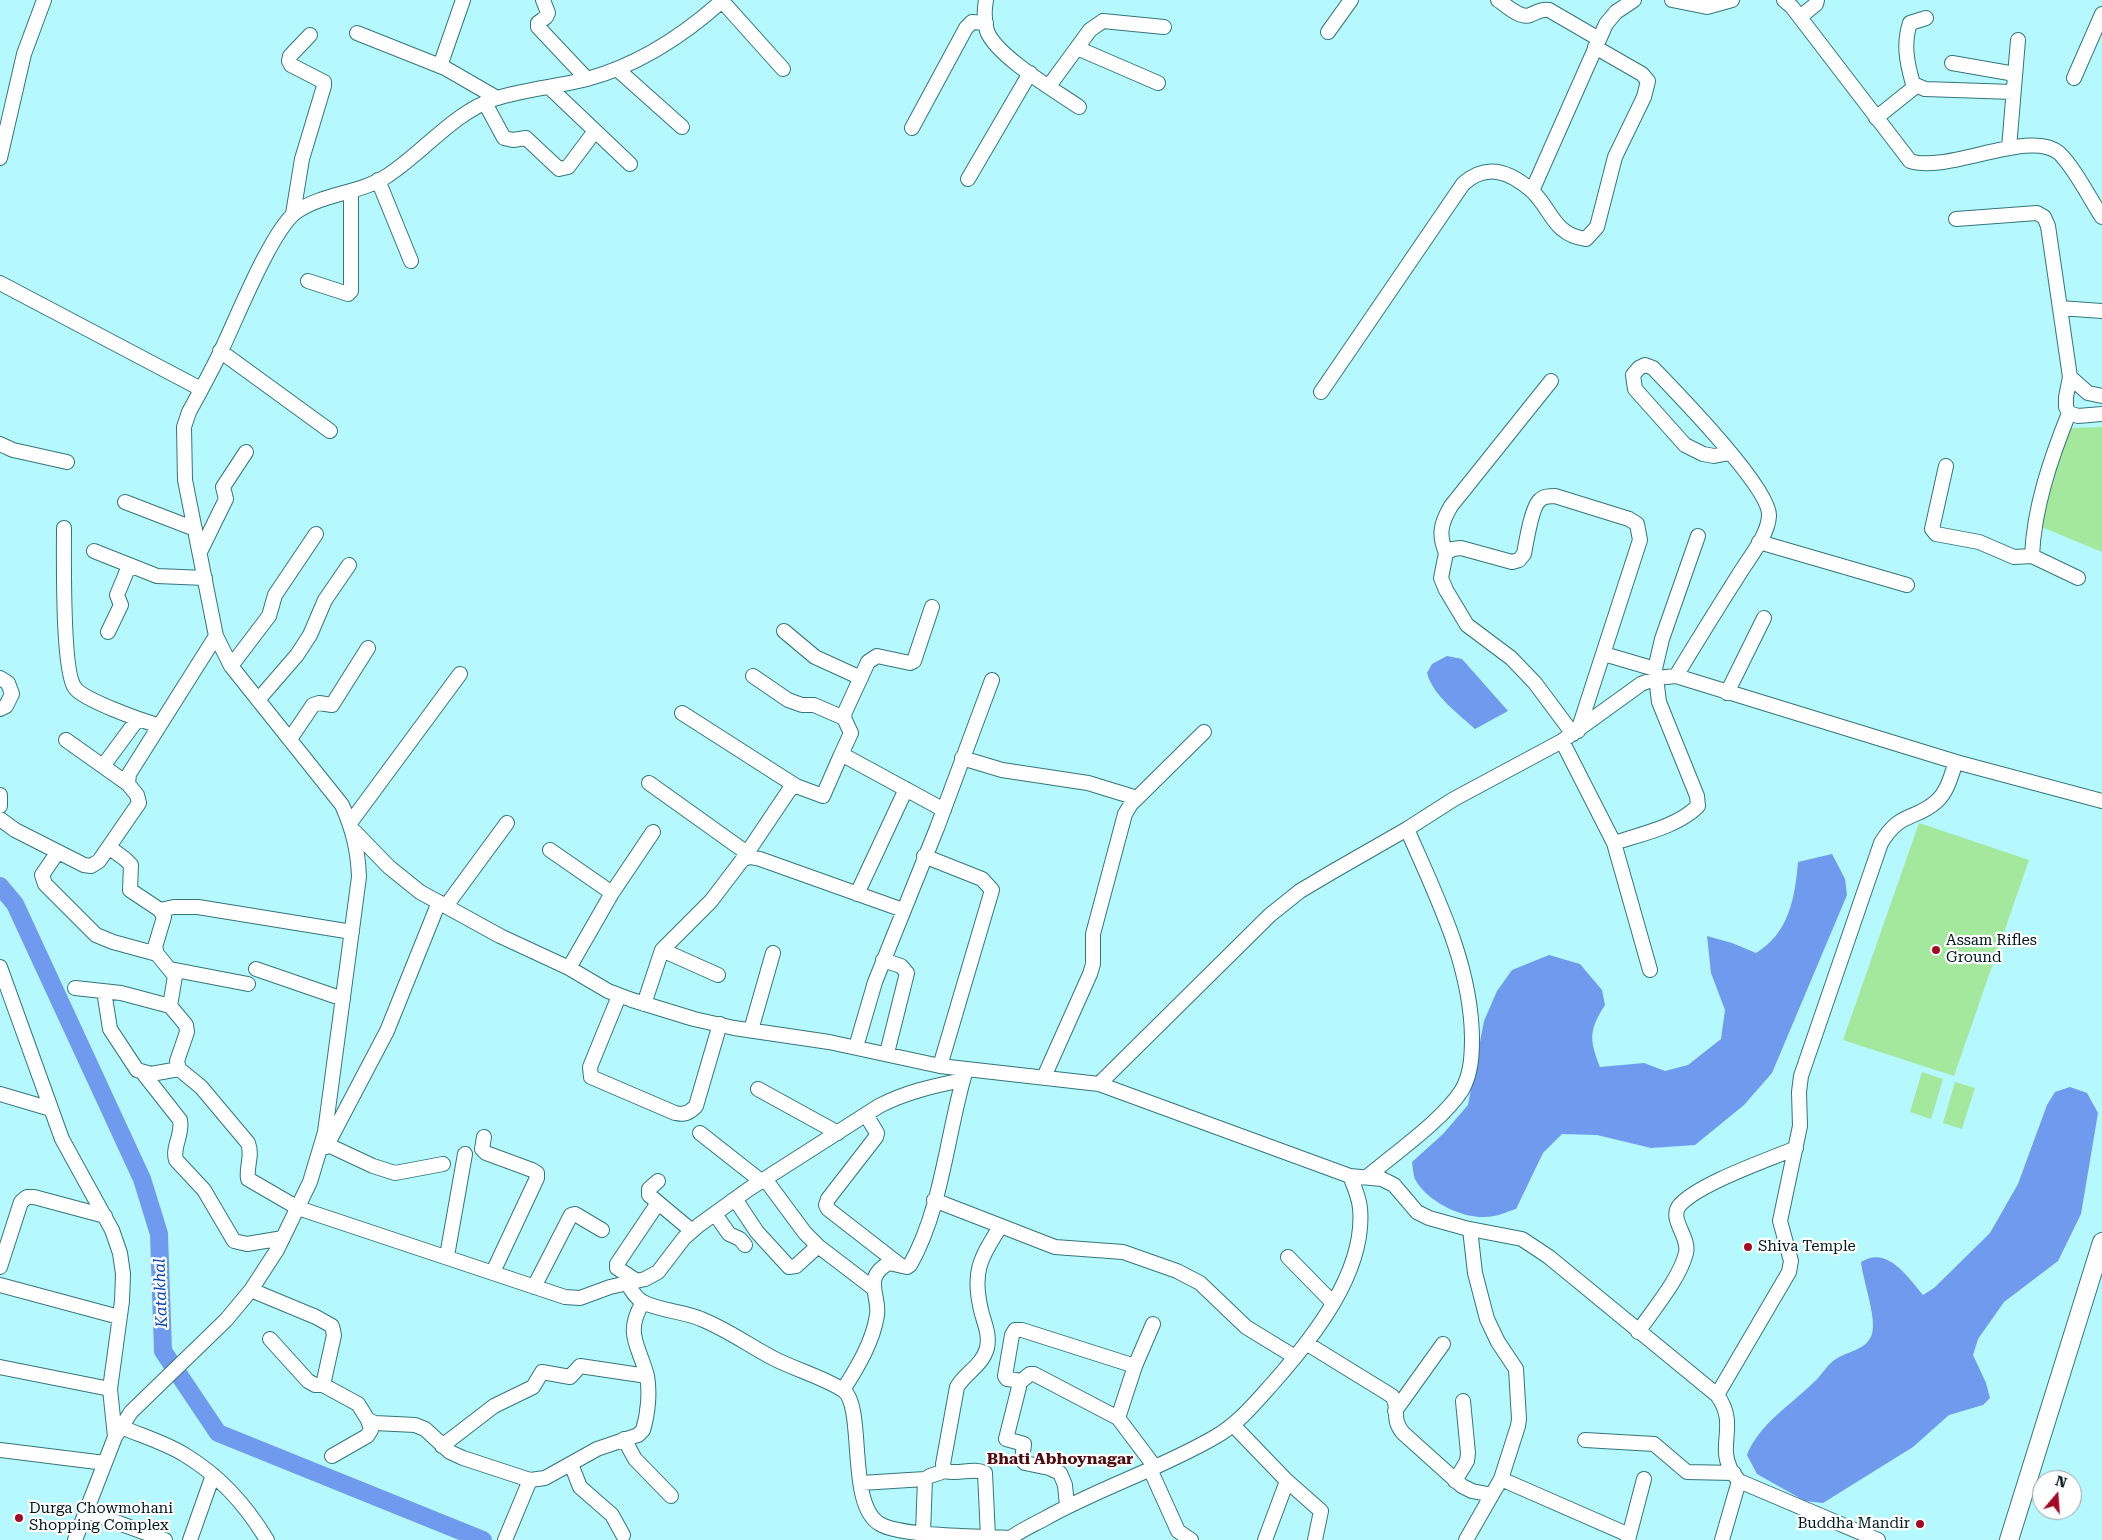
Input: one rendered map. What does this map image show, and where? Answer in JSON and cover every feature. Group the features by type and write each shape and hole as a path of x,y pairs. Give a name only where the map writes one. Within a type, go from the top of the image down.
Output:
{"main road":[{"path":"2009,1540 2102,1242"},
{"path":"2018,1540 2102,1281"}],"street":[{"path":"0,158 3,134 24,54 44,0"},
{"path":"440,66 463,0"},
{"path":"543,0 548,13 538,23 538,27 586,79"},
{"path":"986,0 984,13 994,43 1030,73 1079,107"},
{"path":"1328,32 1351,0"},
{"path":"1321,392 1463,184 1474,174 1486,171 1500,173 1512,178 1532,191 1550,216 1566,233 1576,238 1586,239 1593,234 1597,227 1615,157 1644,97 1648,81 1642,74 1549,10 1543,9 1527,16 1519,14 1498,0"},
{"path":"1532,191 1597,43 1616,12 1634,0"},
{"path":"1672,0 1707,7 1732,0"},
{"path":"1784,0 1800,17 1903,155 1910,161 1929,164 2009,148 2043,146 2058,152 2100,208"},
{"path":"1800,17 1816,4 1817,0"},
{"path":"315,1168 325,1132 359,877 358,852 352,827 342,805 231,666 216,636 185,480 182,449 184,427 248,291 282,228 293,214 316,201 351,191 378,180 407,161 462,115 491,101 586,79 618,69 660,48 722,1 783,70"},
{"path":"2074,78 2102,14"},
{"path":"1926,18 1910,23 1906,40 1908,64 1913,84 1926,89 2013,92"},
{"path":"1049,86 1090,30 1102,21 1164,26"},
{"path":"912,128 966,28 972,22 986,23"},
{"path":"358,33 440,66 491,101 504,138 513,140 526,138 559,169 568,167 595,131"},
{"path":"293,214 302,159 324,82 291,65 288,61 290,56 310,35"},
{"path":"2009,148 2018,40"},
{"path":"1077,48 1158,83"},
{"path":"1952,63 2015,74"},
{"path":"618,69 682,127"},
{"path":"968,179 1030,73"},
{"path":"1876,118 1916,86"},
{"path":"549,87 630,164"},
{"path":"378,180 411,261"},
{"path":"308,281 342,293 348,294 351,291 351,191"},
{"path":"1956,219 2037,213 2044,217 2048,226 2070,377 2066,407 2069,413 2078,416 2102,414"},
{"path":"0,283 201,389"},
{"path":"2060,308 2102,311"},
{"path":"220,352 330,431"},
{"path":"1676,676 1759,542 1768,525 1768,506 1729,453 1690,407 1653,368 1645,365 1639,368 1633,375 1635,388 1685,445 1703,454 1714,456 1729,453"},
{"path":"2070,377 2088,393 2102,396"},
{"path":"1551,381 1451,506 1442,522 1440,533 1446,553 1441,578 1467,625 1511,658 1535,683 1571,735 1614,843 1650,970"},
{"path":"2032,556 2032,542 2051,458 2069,413"},
{"path":"0,444 13,450 67,462"},
{"path":"200,552 226,498 223,487 246,452"},
{"path":"1946,466 1932,529 1936,534 1979,542 2014,557 2032,556 2078,578"},
{"path":"1446,553 1453,548 1461,548 1507,561 1520,560 1524,554 1535,508 1539,500 1547,496 1556,496 1629,519 1637,524 1640,540 1604,654 1571,735"},
{"path":"125,502 195,529"},
{"path":"64,528 65,605 72,684 81,694 137,720 158,725"},
{"path":"231,666 269,616 275,595 316,534"},
{"path":"1614,843 1654,830 1690,814 1698,806 1697,796 1659,702 1656,673 1662,639 1698,536"},
{"path":"1759,542 1907,585"},
{"path":"94,551 129,566 170,578 205,578"},
{"path":"258,700 297,655 310,635 325,600 349,565"},
{"path":"108,632 121,605 117,595 129,566"},
{"path":"682,713 796,786 823,796 850,734 844,718 847,705 868,662 877,656 910,663 914,661 932,607"},
{"path":"1727,693 1764,618"},
{"path":"784,631 816,657 860,678"},
{"path":"128,784 129,774 158,725 216,636"},
{"path":"290,739 316,703 332,705 368,648"},
{"path":"1604,654 1656,673 1676,676 1956,762 2102,801"},
{"path":"1099,1084 1270,915 1300,891 1407,829 1454,799 1571,735 1656,673"},
{"path":"352,827 460,674"},
{"path":"752,676 788,700 802,705 814,705 844,718"},
{"path":"0,678 8,683 12,694 6,706 0,708"},
{"path":"856,1047 883,960 944,810 992,680"},
{"path":"103,766 137,720"},
{"path":"1044,1077 1090,974 1093,964 1093,934 1124,814 1137,798 1204,732"},
{"path":"0,820 57,853 91,866 99,861 110,848 139,803 137,795 128,784 66,740"},
{"path":"840,757 848,756 944,810"},
{"path":"962,758 1002,770 1088,783 1137,798"},
{"path":"1717,1395 1789,1272 1791,1261 1780,1220 1800,1126 1799,1092 1804,1063 1881,843 1890,829 1902,819 1936,802 1945,790 1956,762"},
{"path":"649,783 745,856 760,859 903,910"},
{"path":"644,1004 662,950 674,935 711,901 745,856 790,789 796,786"},
{"path":"858,894 906,789"},
{"path":"0,795 0,806"},
{"path":"75,1540 104,1463 118,1432 131,1412 226,1320 265,1272 298,1208 315,1168 387,1031 442,904 507,823"},
{"path":"352,827 405,882 500,936 569,968 620,996 720,1024 887,1053 940,1066 964,1075 1044,1077 1099,1084 1350,1176 1382,1179 1394,1186 1417,1212 1430,1218 1470,1229 1522,1239 1536,1247 1717,1395 1726,1407 1729,1467 1737,1477"},
{"path":"1367,1177 1448,1108 1462,1089 1470,1072 1472,1045 1469,1003 1458,950 1407,829"},
{"path":"569,968 612,893 653,832"},
{"path":"110,848 131,865 130,890 160,910 164,917 156,939 157,954"},
{"path":"550,850 612,893"},
{"path":"57,853 42,875 45,884 96,935 105,940 157,954 175,976 170,1006"},
{"path":"924,856 982,879 992,890 940,1066"},
{"path":"160,910 174,907 198,907 352,932"},
{"path":"662,950 718,975"},
{"path":"751,1030 773,953"},
{"path":"883,960 901,966 907,973 887,1053"},
{"path":"0,967 5,997 62,1139 105,1216 120,1253 123,1274 110,1389 118,1432"},
{"path":"170,968 248,984"},
{"path":"256,969 343,999"},
{"path":"75,988 135,996 170,1006 186,1025 186,1032 177,1061 179,1069 201,1087 248,1143 251,1150 247,1172 248,1179 298,1208 447,1256 565,1297 580,1298 658,1272 674,1250 692,1232 735,1198 866,1114 897,1097 964,1075"},
{"path":"104,991 110,1029 137,1070 143,1073 180,1120 180,1133 175,1148 176,1160 208,1197 234,1241 247,1244 283,1238"},
{"path":"620,996 590,1067 591,1077 675,1113 683,1114 690,1112 696,1106 720,1024"},
{"path":"143,1073 161,1073 179,1069"},
{"path":"843,1390 862,1356 877,1316 878,1308 873,1288 876,1277 885,1265 894,1263 907,1267 912,1261 934,1200 964,1075"},
{"path":"758,1089 838,1133"},
{"path":"0,1094 51,1109"},
{"path":"866,1114 877,1133 876,1137 828,1199 826,1205 828,1209 902,1266"},
{"path":"700,1133 763,1180 818,1246 873,1288"},
{"path":"484,1137 482,1149 486,1153 532,1170 536,1173 537,1178 493,1272"},
{"path":"328,1144 373,1166 395,1173 443,1164"},
{"path":"1638,1332 1674,1278 1686,1253 1687,1242 1677,1220 1676,1212 1680,1206 1707,1187 1796,1148"},
{"path":"447,1256 465,1154"},
{"path":"658,1203 617,1264 617,1268 631,1281 643,1302 701,1318 771,1357 843,1390 853,1406 855,1445 861,1483 871,1516 879,1524 903,1536 923,1533 1009,1539 1067,1506 1215,1437 1255,1404 1306,1343 1333,1303 1347,1275 1359,1228 1360,1208 1350,1176"},
{"path":"658,1181 649,1190 649,1195 692,1232"},
{"path":"0,1267 21,1202 27,1197 34,1197 105,1216"},
{"path":"735,1198 757,1232 789,1268 796,1266 818,1246"},
{"path":"934,1200 1055,1247 1123,1252 1177,1271 1200,1283 1246,1327 1295,1357"},
{"path":"534,1287 571,1215 576,1214 602,1230"},
{"path":"715,1214 729,1234 740,1239 745,1245"},
{"path":"946,1471 942,1464 957,1387 961,1380 978,1365 987,1346 988,1333 981,1311 978,1272 983,1254 1000,1227"},
{"path":"1466,1540 1501,1479 1518,1426 1518,1377 1516,1369 1498,1342 1487,1319 1475,1273 1470,1229"},
{"path":"1288,1257 1333,1303"},
{"path":"0,1285 119,1318"},
{"path":"251,1290 316,1317 332,1326 334,1335 323,1385"},
{"path":"368,1420 375,1423 415,1425 425,1429 442,1446 463,1458 530,1480 545,1478 598,1449 638,1435 643,1430 648,1396 647,1376 636,1348 633,1330 635,1315 643,1302"},
{"path":"1118,1418 1135,1366 1153,1324"},
{"path":"1019,1383 1005,1376 1012,1335 1015,1330 1022,1330 1135,1366"},
{"path":"270,1338 308,1381 315,1385 323,1385 358,1404 368,1420 371,1430 367,1436 332,1456"},
{"path":"1306,1343 1392,1396 1396,1402 1396,1424 1403,1433 1456,1481 1472,1492 1492,1495"},
{"path":"1395,1411 1443,1344"},
{"path":"442,1446 494,1406 533,1387 542,1372 570,1377 580,1366 647,1376"},
{"path":"0,1367 110,1389"},
{"path":"1067,1506 1060,1473 1049,1468 1025,1463 1022,1460 1024,1444 1006,1439 1019,1383 1030,1374 1034,1374 1118,1418 1152,1468 1178,1531 1191,1540"},
{"path":"1456,1481 1468,1461 1463,1401"},
{"path":"1233,1424 1287,1482 1321,1511 1315,1540"},
{"path":"118,1432 184,1454 213,1475 251,1514 267,1540"},
{"path":"624,1439 635,1459 672,1496"},
{"path":"1585,1440 1647,1442 1663,1450 1687,1472 1737,1477 1878,1540"},
{"path":"0,1450 104,1463"},
{"path":"571,1464 580,1488 612,1515 622,1535"},
{"path":"861,1483 925,1479 946,1471 979,1470 986,1473 988,1537"},
{"path":"190,1540 213,1475"},
{"path":"1722,1540 1737,1477"},
{"path":"923,1533 925,1479"},
{"path":"1501,1479 1629,1538 1644,1479"},
{"path":"505,1540 530,1480"},
{"path":"1265,1540 1287,1482"},
{"path":"86,1510 165,1540"}],"green space":[{"path":"2102,427 2102,552 2039,526 2065,428"},
{"name":"Assam Rifles Ground","path":"1919,823 2029,860 1954,1076 1843,1040"},
{"path":"1922,1072 1943,1079 1931,1119 1910,1112"},
{"path":"1955,1082 1975,1088 1962,1129 1943,1123"}],"water":[{"path":"1447,656 1462,659 1508,711 1475,729 1454,711 1435,690 1427,673 1432,664"},
{"path":"1832,854 1845,879 1847,895 1772,1073 1744,1105 1695,1145 1651,1148 1597,1135 1562,1134 1543,1153 1516,1209 1497,1215 1484,1217 1461,1213 1430,1197 1422,1189 1415,1179 1412,1162 1443,1134 1468,1105 1484,1021 1497,991 1512,970 1549,955 1580,964 1602,990 1605,1005 1596,1021 1592,1035 1600,1067 1644,1063 1665,1071 1688,1065 1721,1039 1725,1010 1711,973 1707,936 1732,943 1756,953 1767,945 1783,925 1795,889 1798,862"},
{"path":"2070,1087 2087,1093 2098,1113 2081,1214 2058,1261 2004,1302 1978,1339 1973,1355 1986,1383 1990,1398 1983,1405 1949,1415 1913,1447 1823,1503 1805,1501 1757,1474 1747,1455 1752,1444 1767,1424 1816,1380 1832,1362 1860,1348 1869,1340 1872,1334 1873,1319 1861,1262 1880,1257 1896,1265 1904,1272 1923,1295 1934,1288 1990,1233 2018,1184 2047,1105 2055,1092"}],"waterway":[{"name":"Katakhal","path":"0,886 15,904 142,1179 159,1234 163,1351 218,1433 483,1540"}],"place":[{"name":"Assam Rifles Ground","path":"1936,950"},
{"name":"Shiva Temple","path":"1748,1247"},
{"name":"Durga Chowmohani Shopping Complex","path":"19,1518"},
{"name":"Buddha Mandir","path":"1920,1524"}],"district":[{"name":"Bhati Abhoynagar","path":"1060,1459"}]}
